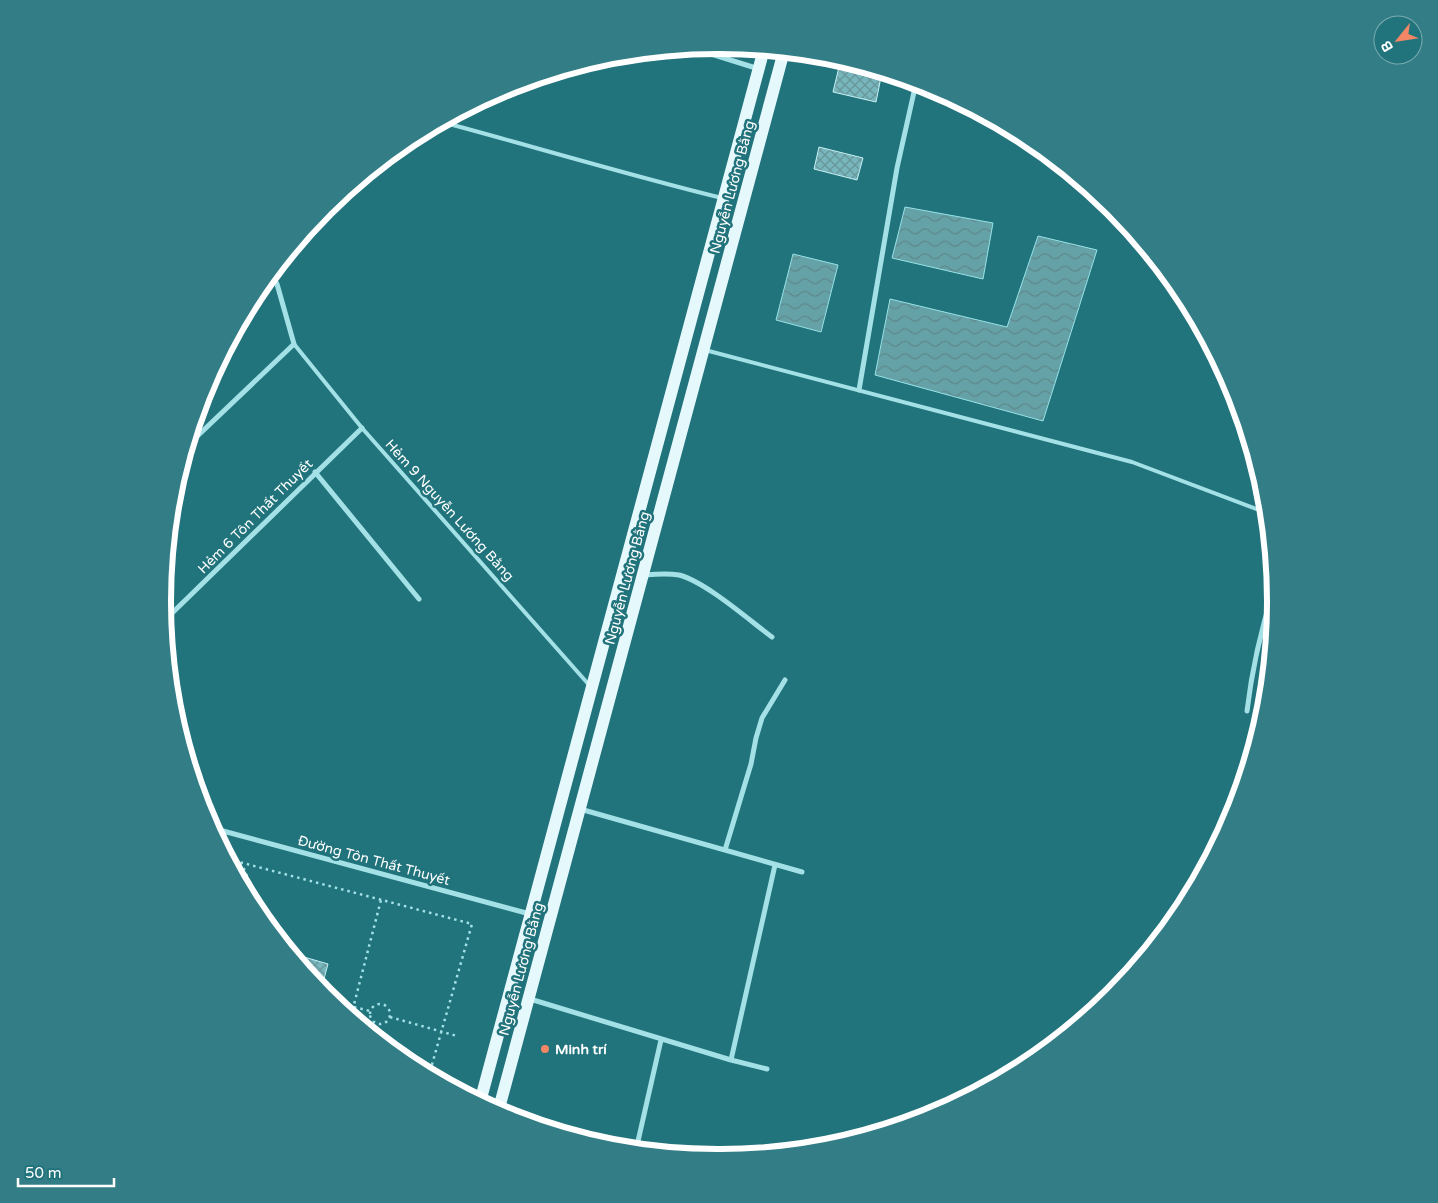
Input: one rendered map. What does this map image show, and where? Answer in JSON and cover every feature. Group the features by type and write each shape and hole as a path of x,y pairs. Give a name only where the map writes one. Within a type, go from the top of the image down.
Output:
{"main road":[{"name":"Nguyễn Lương Bằng","path":"482,1095 763,56"},
{"name":"Nguyễn Lương Bằng","path":"500,1104 782,57"},
{"path":"495,1046 514,1052"}],"street":[{"path":"712,54 759,69"},
{"path":"859,390 896,168 914,90"},
{"path":"197,437 294,344 275,280"},
{"name":"Hẻm 6 Tôn Thất Thuyết","path":"171,614 362,428"},
{"path":"315,472 419,599"},
{"path":"644,575 669,573 688,578 714,594 772,637"},
{"path":"1247,711 1252,675 1267,615"},
{"path":"725,850 751,764 762,718 785,680"},
{"path":"580,809 802,872"},
{"name":"Đường Tôn Thất Thuyết","path":"222,831 531,915"},
{"path":"730,1060 775,865"},
{"path":"529,998 661,1040 767,1069"},
{"path":"638,1143 661,1040"}],"lane":[{"path":"450,124 642,178 724,198"},
{"name":"Hẻm 9 Nguyễn Lương Bằng","path":"294,344 362,428 592,688"},
{"path":"704,350 1132,462 1259,510"}],"path":[{"path":"237,861 472,924 431,1067"},
{"path":"241,862 250,884"},
{"path":"370,1012 354,1007 381,900"},
{"path":"383,1004 389,1009 390,1017 385,1023 377,1024 371,1019 370,1012 375,1005 383,1004"},
{"path":"390,1017 456,1036"}],"water":[{"path":"905,207 993,223 983,279 892,258"},
{"path":"1038,236 1097,250 1043,421 875,375 890,299 1007,327"},
{"path":"793,254 838,265 821,332 776,320"}],"building":[{"path":"839,67 881,78 876,102 833,92"},
{"path":"819,147 863,158 857,180 814,169"},
{"path":"304,957 328,964 324,980 307,963"}],"place":[{"name":"Minh trí","path":"545,1049"}]}
